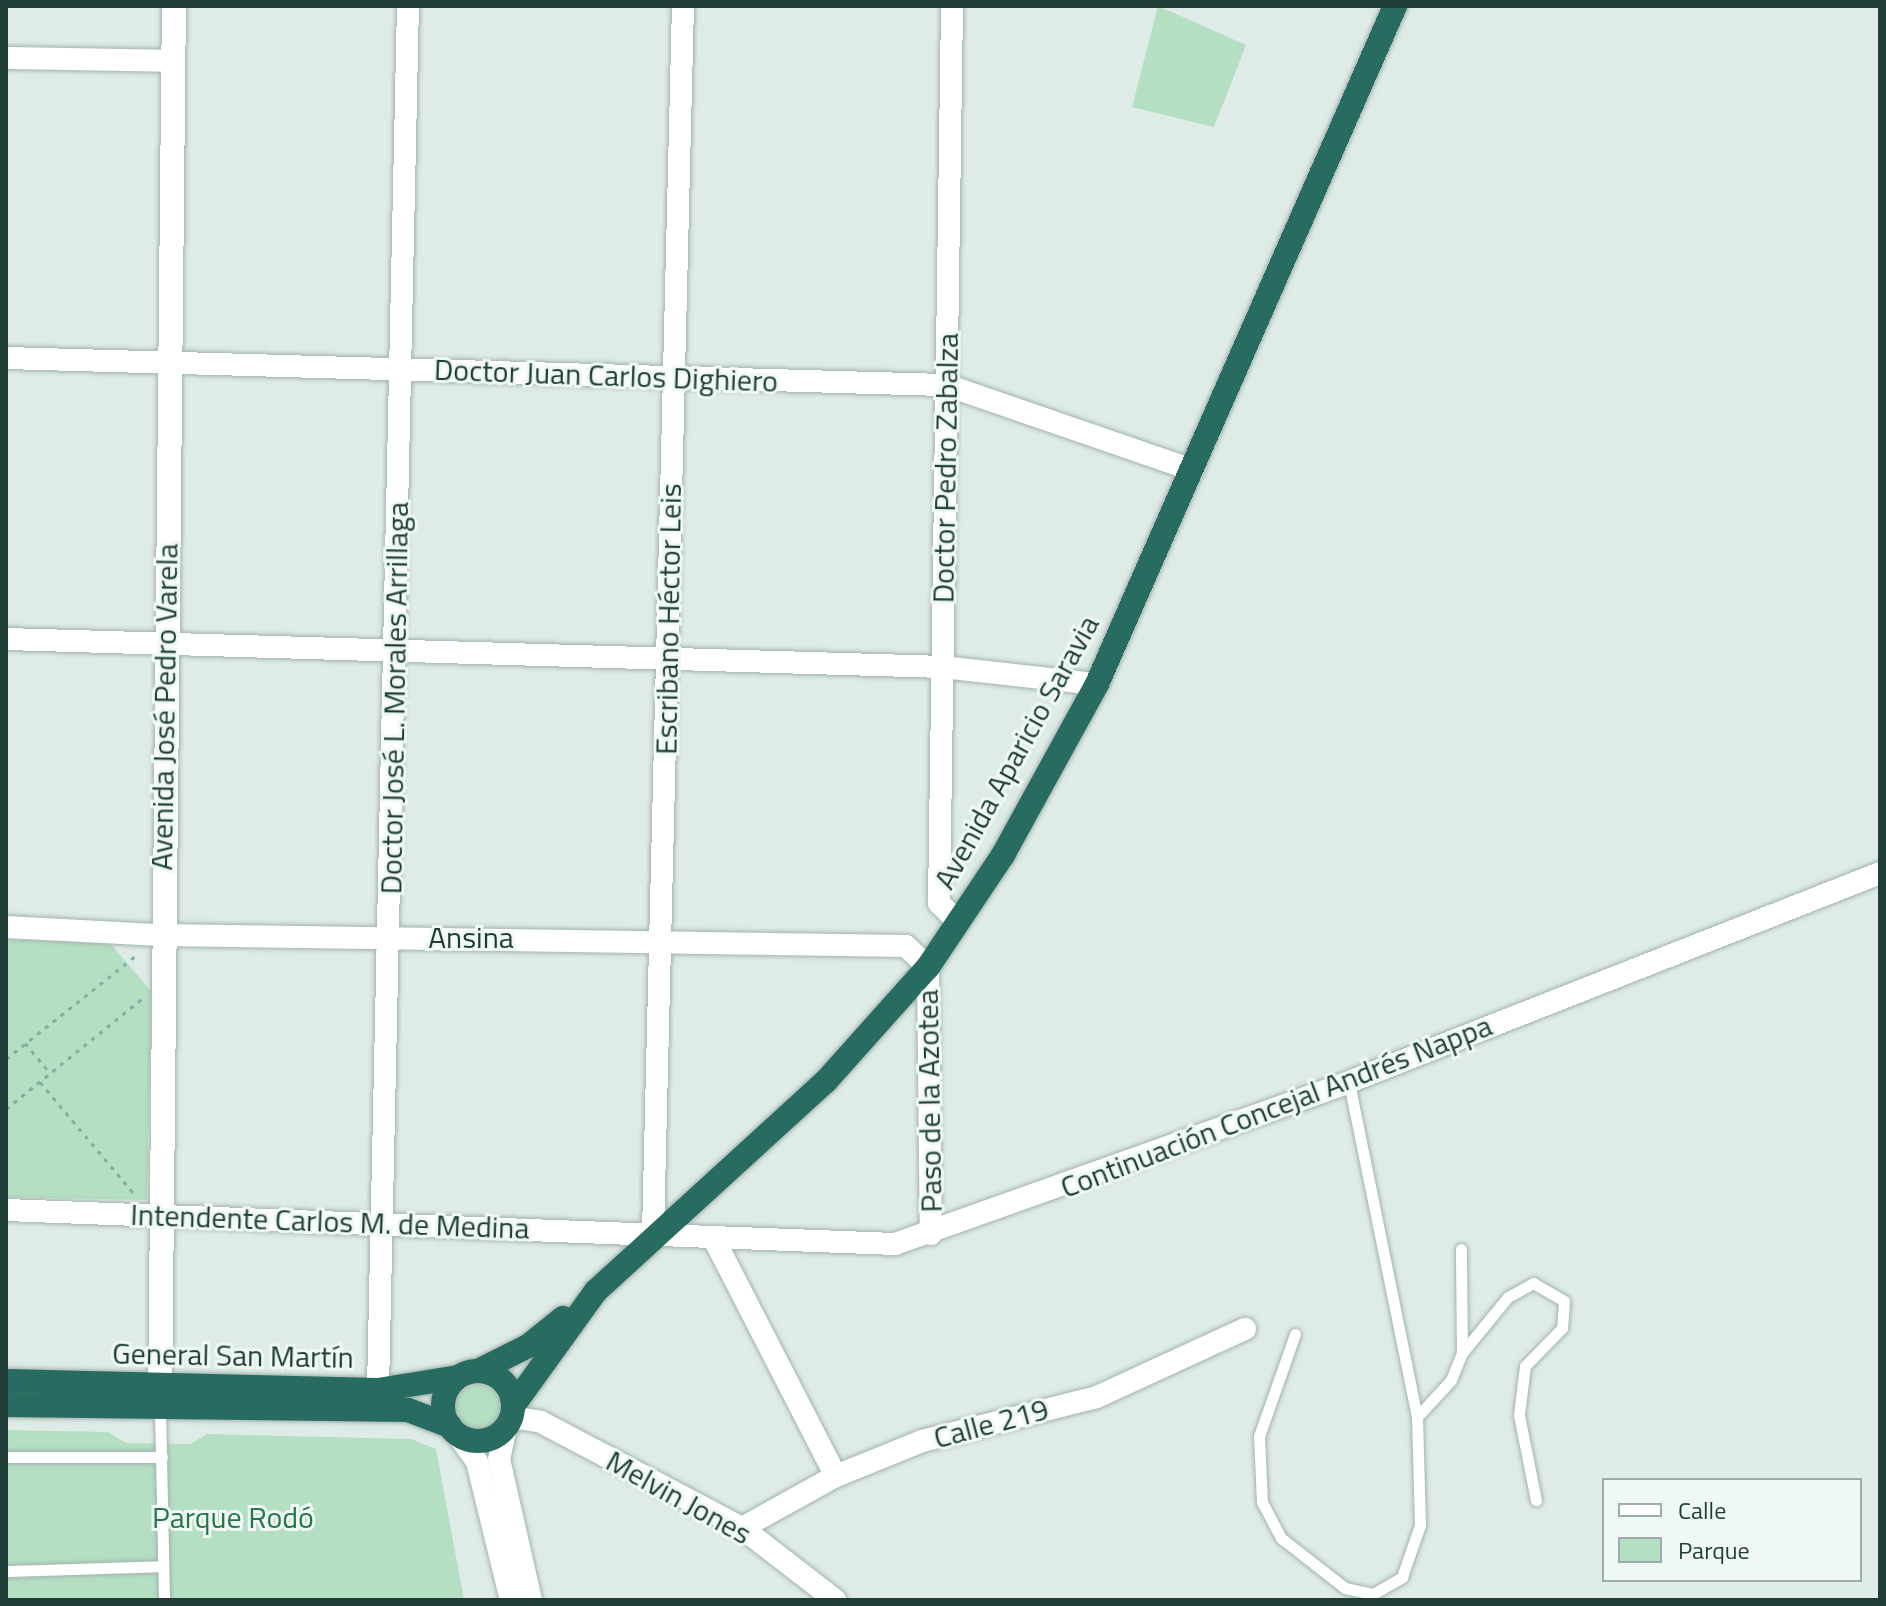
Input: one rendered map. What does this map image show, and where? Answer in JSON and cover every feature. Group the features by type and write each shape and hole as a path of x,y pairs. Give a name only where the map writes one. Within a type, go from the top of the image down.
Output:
{"highway":[{"name":"Avenida Aparicio Saravia","path":"468,1374 528,1346 596,1291 653,1232 742,1162 928,967 958,922 1097,684 1395,6"},
{"name":"Avenida Aparicio Saravia","path":"510,1416 596,1291"},
{"name":"General San Martín","path":"6,1405 161,1396 378,1390 468,1374"},
{"path":"468,1374 499,1377 510,1416 488,1439 453,1430 443,1406 468,1374"},
{"name":"General San Martín","path":"6,1381 161,1396 408,1410 453,1430"}],"street":[{"name":"Avenida José Pedro Varela","path":"161,1396 161,935 174,6"},
{"name":"Doctor José L. Morales Arrillaga","path":"378,1390 390,937 393,648 403,369 408,6"},
{"name":"Escribano Héctor Leis","path":"653,1232 683,6"},
{"name":"Doctor Pedro Zabalza","path":"952,6 939,903 958,922"},
{"path":"6,58 172,61"},
{"name":"Doctor Juan Carlos Dighiero","path":"6,358 946,385 1193,470"},
{"path":"6,639 393,648 942,667 1097,684"},
{"name":"Continuación Concejal Andrés Nappa","path":"653,1232 715,1241 865,1248 931,1234 1349,1082 1880,873"},
{"name":"Ansina","path":"6,927 161,935 660,937 906,946 928,967"},
{"name":"Paso de la Azotea","path":"928,967 931,1234"},
{"name":"Intendente Carlos M. de Medina","path":"6,1210 653,1232"},
{"path":"715,1241 836,1476"},
{"name":"Calle 219","path":"742,1528 836,1476 922,1441 1097,1397 1245,1329"},
{"path":"510,1416 499,1459 531,1600"},
{"name":"Melvin Jones","path":"510,1416 541,1422 742,1528 835,1600"},
{"path":"453,1430 477,1462 511,1600"}],"lane":[{"path":"1295,1334 1259,1436 1262,1502 1281,1538 1345,1588 1373,1594 1402,1577 1420,1525 1417,1417 1349,1082"},
{"path":"1461,1249 1462,1353"},
{"path":"1417,1417 1451,1380 1462,1353 1508,1297 1533,1283 1564,1301 1562,1328 1525,1366 1519,1415 1536,1500"},
{"path":"161,1396 164,1600"},
{"path":"6,1457 162,1457"},
{"path":"6,1571 163,1566"}],"path":[{"path":"6,1059 161,935"},
{"path":"6,1109 161,984"},
{"path":"25,1043 50,1073"},
{"path":"40,1082 123,1184 160,1215"}],"green space":[{"path":"1158,6 1246,45 1214,127 1132,107"},
{"path":"6,940 109,942 151,991 147,1200 6,1197"},
{"path":"478,1385 493,1392 500,1407 493,1422 478,1429 463,1422 456,1407 463,1392"},
{"name":"Parque Rodó","path":"6,1430 108,1432 126,1443 190,1444 207,1434 411,1439 436,1449 464,1600 6,1600"}]}
